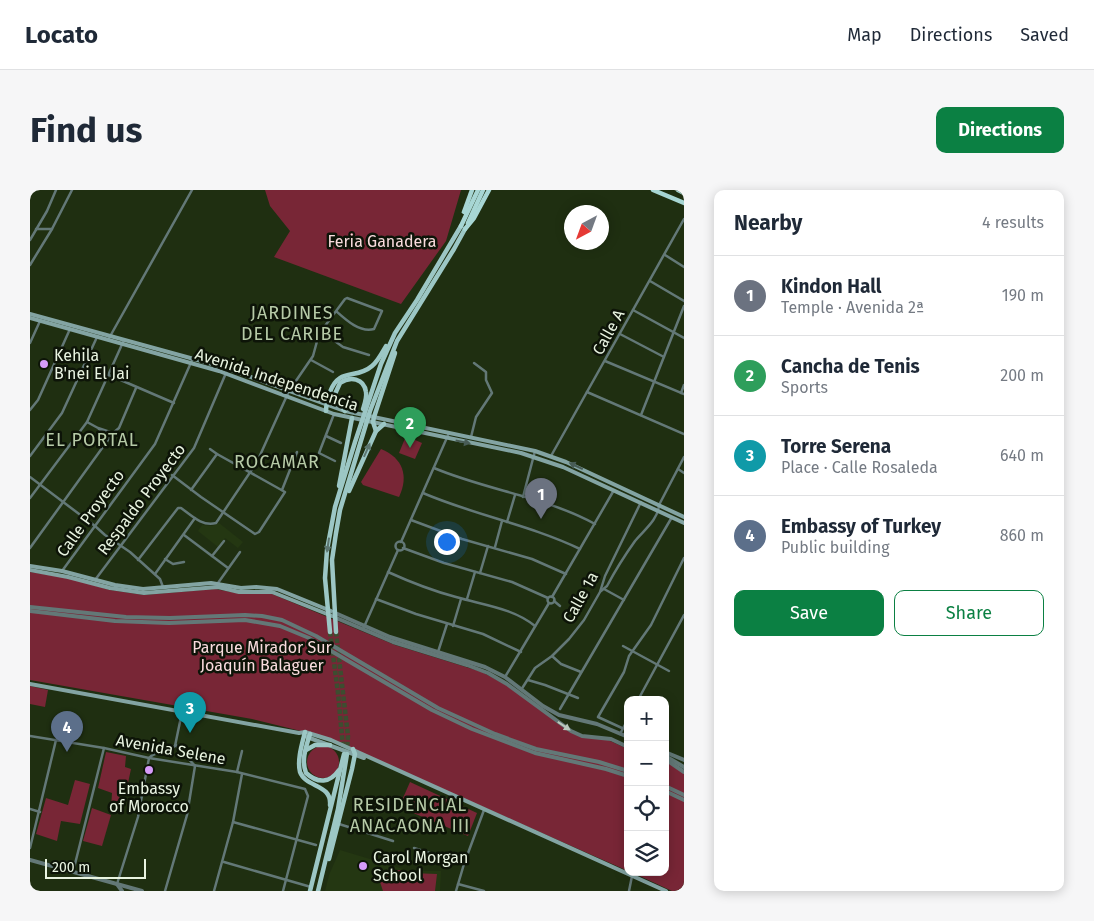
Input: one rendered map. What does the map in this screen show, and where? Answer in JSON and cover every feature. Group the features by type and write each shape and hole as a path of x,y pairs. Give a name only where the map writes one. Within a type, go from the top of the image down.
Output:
{"highway":[{"path":"463,227 472,190"},
{"path":"463,227 478,190"},
{"path":"463,227 483,190"},
{"path":"463,227 474,218 489,190"},
{"path":"653,190 684,203"},
{"path":"678,190 684,193"}],"main road":[{"path":"326,411 326,405 337,379 358,373 372,366 463,227"},
{"path":"336,507 386,366 401,335 454,249 463,227"},
{"name":"Avenida Independencia","path":"30,314 47,321 123,342 191,364 289,391 326,405 373,419 535,451 566,462 684,516"},
{"name":"Avenida Independencia","path":"30,318 47,321"},
{"name":"Avenida Independencia","path":"70,327 97,337 109,338"},
{"path":"355,442 381,364 395,333"},
{"path":"376,431 373,419 401,335"},
{"name":"Avenida Independencia","path":"123,342 193,358 334,414 352,418 373,419 384,424 412,431 534,457 563,467 684,522"},
{"path":"336,632 332,560 340,510 366,400 366,390 362,382 355,379 343,381 338,386 335,394 338,403 345,411"},
{"path":"330,632 325,578 327,550 352,418"},
{"path":"340,510 376,431 384,424"},
{"path":"412,431 413,426"},
{"path":"30,566 62,570 115,585 143,589 164,590 218,587 239,592 267,591 285,596 332,616"},
{"path":"30,570 121,590 144,593 218,583 241,588 278,589 331,611"},
{"path":"30,684 307,735 338,745 350,752 386,766 624,872"},
{"path":"307,735 330,745"},
{"path":"307,735 303,766 306,773 317,781 323,781 333,777 342,767"},
{"path":"307,735 299,761 300,772 306,780 324,789 329,796 330,803 326,827"},
{"path":"305,750 315,745 338,745"},
{"path":"311,889 342,767 350,752"},
{"path":"321,880 339,824 350,752"},
{"path":"318,891 350,752"},
{"path":"632,876 666,891"},
{"path":"313,879 321,880"}],"street":[{"path":"30,240 47,211 56,190"},
{"path":"30,265 52,229 72,190"},
{"path":"109,338 192,190"},
{"name":"Calle A","path":"551,456 684,219"},
{"path":"680,225 684,228"},
{"path":"36,229 52,229"},
{"path":"664,255 684,267"},
{"path":"650,281 684,301"},
{"path":"138,560 178,508 205,523 216,523 250,473 289,391 311,360 317,337 321,331 336,311 345,299 348,298 382,310 382,314 374,329 370,330 353,325 336,311"},
{"path":"641,415 684,306"},
{"path":"634,310 684,338"},
{"path":"30,343 40,321"},
{"path":"30,327 36,329"},
{"path":"30,410 38,400 70,327"},
{"path":"321,331 343,347 369,355"},
{"path":"620,334 664,357"},
{"path":"30,456 62,413 97,337"},
{"path":"30,498 87,422 123,342"},
{"name":"Calle Proyecto","path":"59,575 155,444 193,358"},
{"path":"311,360 333,372"},
{"path":"605,361 683,394 684,385"},
{"path":"471,437 476,417 492,393 486,380 486,372 474,363"},
{"name":"Respaldo Proyecto","path":"95,580 194,448 226,374"},
{"path":"109,375 174,404"},
{"path":"30,548 113,433 119,428 136,388"},
{"path":"587,392 684,434"},
{"path":"334,414 319,453 335,461"},
{"path":"87,422 113,433"},
{"path":"98,428 110,438"},
{"path":"403,548 402,542 449,433"},
{"path":"326,436 341,442"},
{"path":"210,449 284,491"},
{"path":"522,497 535,451"},
{"path":"172,475 255,534 259,532 284,491 297,452"},
{"path":"192,490 217,454"},
{"path":"600,592 659,511 659,505 684,457"},
{"path":"434,468 464,480 567,510 595,524"},
{"path":"678,469 684,473"},
{"path":"30,477 105,535 121,545 160,579 164,590"},
{"path":"363,628 398,550 403,548 433,559 512,582 548,598 552,597 614,490"},
{"path":"423,493 462,509 547,534 580,549"},
{"path":"508,522 515,495"},
{"name":"Calle 1a","path":"521,690 535,668 552,656 578,628 600,592 608,569 641,502"},
{"path":"560,709 672,517"},
{"path":"154,574 195,518"},
{"path":"411,520 456,537 532,558 566,574"},
{"path":"495,547 502,521"},
{"path":"184,535 228,568"},
{"path":"212,556 224,541"},
{"path":"398,550 396,544 402,542"},
{"path":"480,573 488,546"},
{"path":"218,583 240,552"},
{"path":"622,728 598,717 624,672 632,652 651,625 684,558"},
{"path":"165,559 173,564 184,562"},
{"path":"388,572 429,589 499,608 535,626"},
{"path":"467,599 475,572"},
{"path":"604,589 624,600"},
{"path":"552,597 554,602 560,606"},
{"path":"504,679 549,603 548,598"},
{"path":"376,599 416,614 489,636 521,652"},
{"path":"453,626 461,599"},
{"path":"549,603 554,602"},
{"path":"30,607 50,612 137,623 245,620 266,622 294,631 325,647 432,710 498,741 535,754 624,775"},
{"path":"30,611 140,618 262,616 288,623 325,641 438,708 501,737 536,749 599,762 624,770"},
{"path":"331,611 363,628"},
{"path":"640,696 684,615"},
{"path":"332,616 438,654 478,664 559,715 598,724 624,736"},
{"path":"438,654 447,624"},
{"path":"623,646 669,671"},
{"path":"552,656 561,664 581,673"},
{"path":"504,679 571,731 582,736 611,739 624,745"},
{"path":"527,680 578,698"},
{"path":"117,884 138,817 149,758 153,754 172,749 176,743 182,711"},
{"path":"620,734 624,725"},
{"name":"Avenida Selene","path":"30,736 237,772 302,788 308,796 296,840"},
{"path":"30,848 56,740"},
{"path":"165,891 187,815 195,766 179,750 176,743"},
{"path":"73,872 104,748"},
{"path":"237,772 242,751"},
{"path":"669,754 684,760"},
{"path":"669,760 684,767"},
{"path":"669,761 684,772"},
{"path":"214,891 233,822 242,774"},
{"path":"669,788 684,795"},
{"path":"669,793 684,800"},
{"path":"30,809 40,812"},
{"path":"456,891 484,810"},
{"path":"233,822 316,845"},
{"path":"339,824 393,842"},
{"path":"283,891 296,840"},
{"path":"414,848 464,864"},
{"path":"30,860 142,891"},
{"path":"223,862 311,889"},
{"path":"629,891 632,876"},
{"path":"117,884 122,891"},
{"path":"458,884 484,891"}],"shaded area":[{"path":"219,523 243,542 238,548 225,538 218,547 198,531 202,525 212,526"},
{"name":"Carol Morgan School","path":"340,850 410,871 441,871 440,891 325,891 329,875"}],"green space":[{"name":"Feria Ganadera","path":"265,190 461,190 446,241 401,304 274,257 290,231 270,206"},
{"path":"406,436 422,443 415,459 399,453"},
{"path":"381,449 394,457 402,468 404,475 399,497 363,485 361,482"},
{"name":"Parque Mirador Sur Joaquín Balaguer","path":"30,572 68,578 110,590 144,595 215,589 242,594 272,594 395,645 482,672 506,685 578,735 608,740 624,747 624,869 325,737 252,719 30,680"},
{"path":"30,686 48,690 45,707 30,704"},
{"path":"323,746 329,747 334,751 338,756 338,768 334,773 329,777 323,778 317,777 312,773 308,768 307,762 308,756 312,751 317,747"},
{"path":"106,752 126,756 125,767 131,769 128,783 121,783 118,796 122,800 119,810 111,808 112,793 98,788"},
{"path":"669,762 684,771 684,891 672,891 640,876 669,876"},
{"path":"75,780 90,784 80,824 61,821 57,841 36,834 46,798 68,805"},
{"path":"410,782 477,813 468,836 399,807"},
{"path":"92,808 111,815 102,846 83,841"},
{"path":"400,870 411,873 437,874 435,891 383,891 377,873"}],"tunnel":[{"path":"330,632 343,747"},
{"path":"336,632 348,736 347,750"}],"place":[{"name":"Kehila B'nei El Jai","path":"44,364"},
{"name":"Cancha de Tenis","path":"410,448"},
{"name":"Kindon Hall","path":"541,519"},
{"name":"Torre Serena","path":"190,733"},
{"name":"Embassy of Turkey","path":"67,752"},
{"name":"Embassy of Morocco","path":"149,770"},
{"name":"Carol Morgan School","path":"363,866"}],"district":[{"name":"JARDINES DEL CARIBE","path":"292,323"},
{"name":"EL PORTAL","path":"92,440"},
{"name":"ROCAMAR","path":"277,462"},
{"name":"RESIDENCIAL ANACAONA III","path":"410,815"}]}
